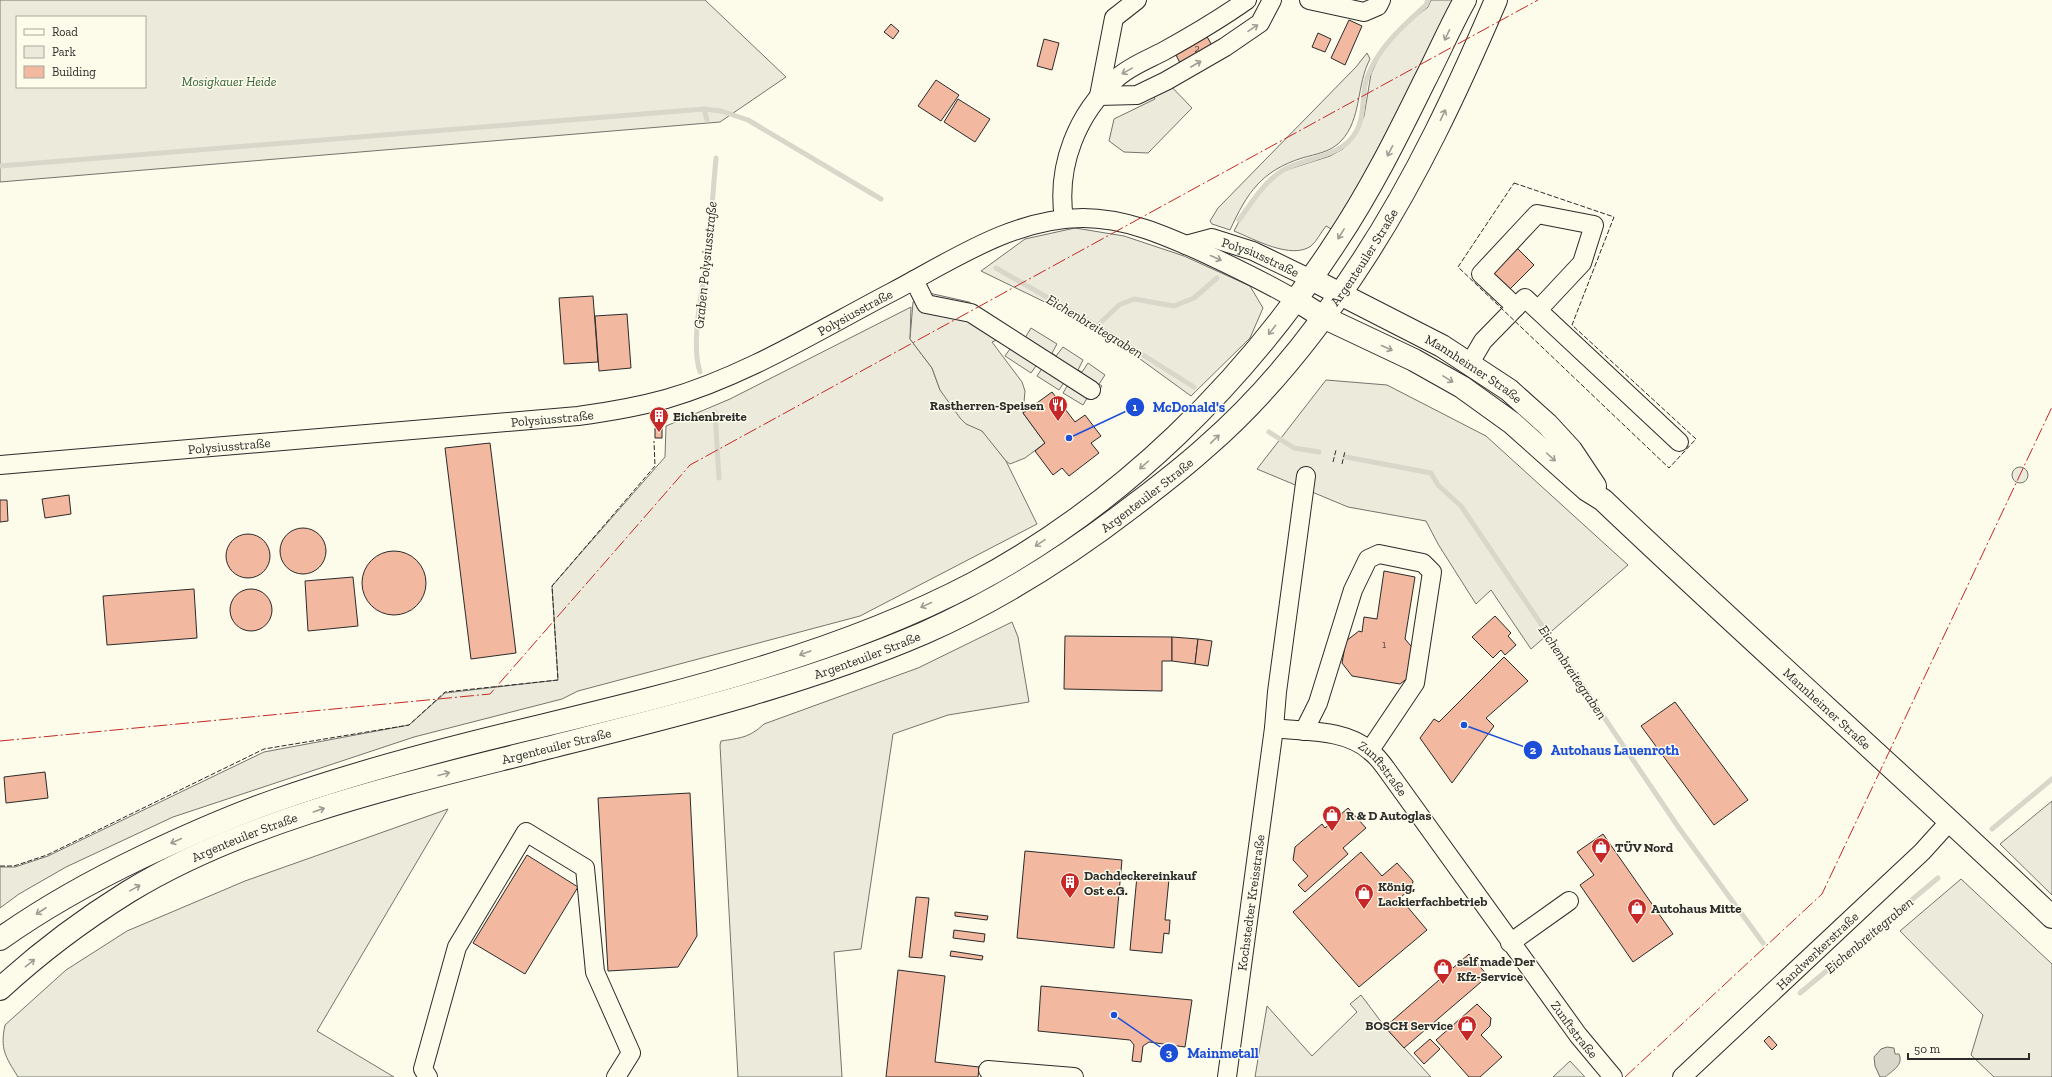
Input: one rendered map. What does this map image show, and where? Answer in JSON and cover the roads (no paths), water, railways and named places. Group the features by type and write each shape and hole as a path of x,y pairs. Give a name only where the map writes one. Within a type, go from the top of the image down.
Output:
{"main road":[{"name":"Argenteuiler Straße","path":"0,939 25,921 74,891 212,825 273,801 336,780 460,745 585,715 779,662 903,616 971,584 1027,553 1081,516 1121,485 1168,443 1218,393 1269,335 1296,300 1339,238 1385,160 1465,0"},
{"name":"Argenteuiler Straße","path":"0,988 65,936 129,891 177,866 248,836 314,812 369,795 756,694 864,656 925,632 975,608 1056,562 1111,524 1186,465 1244,411 1281,369 1323,317 1365,258 1417,167 1496,0"},
{"name":"Mannheimer Straße","path":"1311,279 1442,346 1509,390 1548,425 1570,450 1595,485 1603,500"},
{"name":"Mannheimer Straße","path":"1296,300 1323,317 1414,360 1462,386 1512,423 1587,490 1603,500 1738,628 1950,821 2052,917"}],"street":[{"path":"1100,96 1114,18 1136,0"},
{"path":"1064,219 1061,189 1070,146 1092,106 1100,96 1118,77 1215,23 1247,0"},
{"path":"1100,96 1137,95 1166,81 1225,47 1260,23 1272,0"},
{"path":"1309,0 1364,12 1378,6 1381,0"},
{"path":"1516,307 1481,274 1537,214 1594,225 1582,263 1538,310"},
{"name":"Polysiusstraße","path":"0,465 578,416 666,399 724,378 914,280 1015,230 1064,219 1108,220 1133,225 1186,245 1258,278 1296,300"},
{"name":"Polysiusstraße","path":"1186,245 1212,238 1253,252 1311,279"},
{"path":"914,280 926,304 971,313 1091,390"},
{"path":"1470,363 1483,341 1525,298 1679,442"},
{"name":"Kochstedter Kreisstraße","path":"1227,1077 1306,476"},
{"path":"1304,731 1318,703 1353,590 1368,559 1379,554 1423,563 1432,572 1415,683 1370,750"},
{"name":"Zunftstraße","path":"1274,728 1335,735 1353,740 1370,750 1387,770 1510,943 1578,1035 1614,1077"},
{"name":"Handwerkerstraße","path":"1682,1077 1922,852 1950,821"},
{"path":"428,1077 423,1069 458,947 526,832 585,868 595,972 630,1053 616,1077"},
{"path":"1510,943 1569,901"},
{"path":"988,1070 1074,1077"}],"waterway":[{"path":"1239,220 1259,193 1276,175 1291,166 1335,151 1349,141 1359,125 1363,108 1365,83 1373,65 1393,37 1426,5 1428,0"},
{"name":"Graben Polysiusstraße","path":"704,109 707,120"},
{"path":"0,166 704,109 721,111 748,120 881,199"},
{"name":"Graben Polysiusstraße","path":"700,372 696,346 698,315 707,256 716,158"},
{"name":"Eichenbreitegraben","path":"996,268 1097,326 1194,387"},
{"path":"1097,326 1119,305 1134,299 1174,306 1194,298 1217,278"},
{"name":"Graben Polysiusstraße","path":"715,412 719,478"},
{"name":"Eichenbreitegraben","path":"1269,432 1294,448 1319,452"},
{"name":"Eichenbreitegraben","path":"1346,457 1431,473 1438,485 1461,506 1679,828 1763,943"},
{"name":"Eichenbreitegraben","path":"1992,829 2052,779"},
{"name":"Eichenbreitegraben","path":"1800,993 1938,878"}],"place":[{"name":"Rastherren-Speisen","path":"1058,422"},
{"name":"Eichenbreite","path":"659,433"},
{"name":"McDonald's","path":"1069,438"},
{"name":"Autohaus Lauenroth","path":"1464,725"},
{"name":"R & D Autoglas","path":"1332,832"},
{"name":"TÜV Nord","path":"1601,864"},
{"name":"Dachdeckereinkauf Ost e.G.","path":"1070,899"},
{"name":"König, Lackierfachbetrieb","path":"1364,910"},
{"name":"Autohaus Mitte","path":"1637,925"},
{"name":"self made Der Kfz-Service","path":"1443,985"},
{"name":"Mainmetall","path":"1114,1015"},
{"name":"BOSCH Service","path":"1467,1042"}],"park label":[{"name":"Mosigkauer Heide","path":"229,81"}]}
